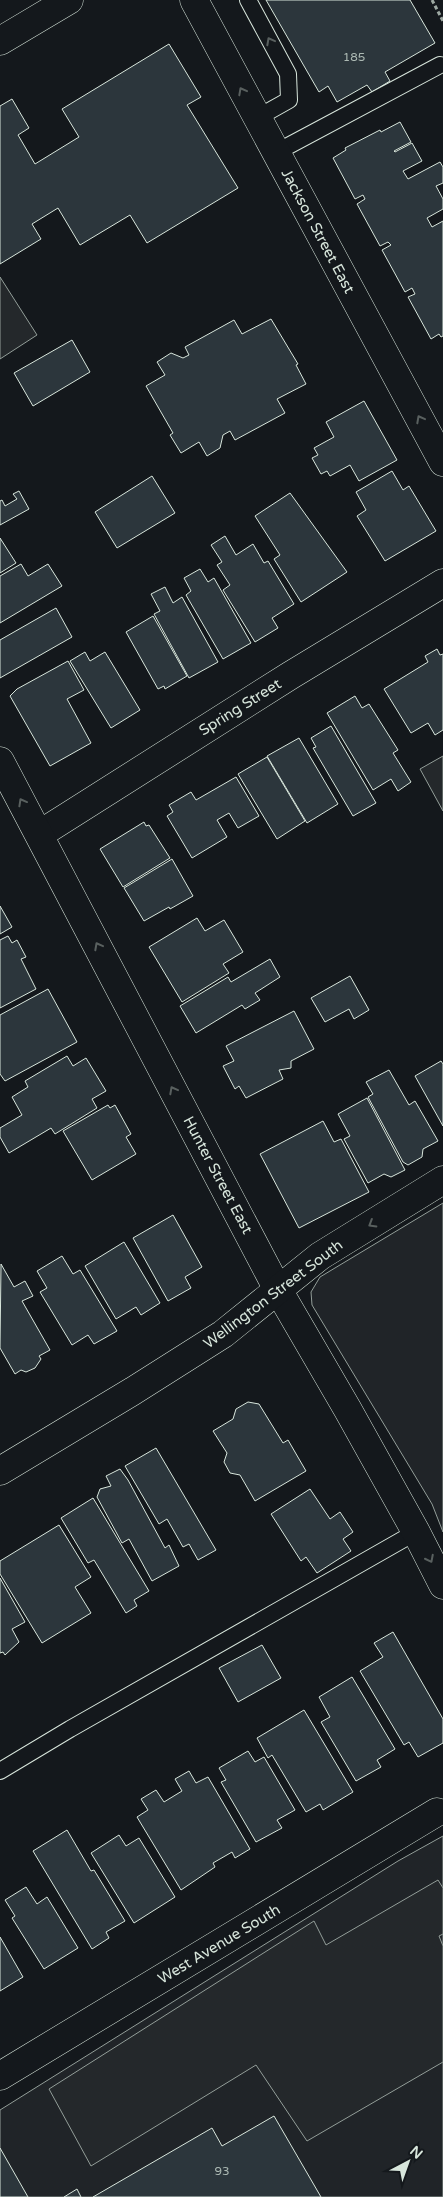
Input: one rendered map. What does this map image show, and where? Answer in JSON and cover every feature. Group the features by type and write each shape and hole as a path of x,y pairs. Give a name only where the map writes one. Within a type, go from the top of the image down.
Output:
{"street":[{"path":"0,41 69,0"},
{"name":"Jackson Street East","path":"194,0 443,462"},
{"name":"Spring Street","path":"40,834 291,675 443,583"},
{"name":"Hunter Street East","path":"0,762 40,834 277,1288 416,1532 443,1585"},
{"name":"Wellington Street South","path":"0,1471 223,1334 277,1288 320,1256 443,1180"},
{"name":"West Avenue South","path":"0,2076 437,1812"}],"lane":[{"path":"248,0 288,74 289,100 257,118"},
{"path":"275,153 440,65"},
{"path":"0,1770 416,1532"}],"path":[{"path":"432,0 443,21"}],"shaded area":[{"path":"0,277 37,335 0,359"},
{"path":"443,756 443,811 420,769"},
{"path":"443,1203 443,1532 432,1504 312,1305 311,1292 320,1277"},
{"path":"443,1836 443,2197 0,2197 0,2110 398,1861"},
{"path":"438,1880 443,1888 443,1934 439,1936 443,1946 443,2062 307,2141 256,2065 91,2166 49,2089 314,1921 326,1945"}],"building":[{"path":"266,0 410,0 435,43 385,72 390,81 372,92 367,85 337,102 328,86 319,92"},
{"path":"169,44 201,97 187,105 238,188 147,243 130,215 80,245 58,208 32,224 41,239 0,264 0,106 12,99 29,128 18,135 35,164 79,137 62,109"},
{"path":"400,122 411,142 394,151 412,143 422,161 403,171 408,179 440,162 443,167 443,183 436,186 443,199 443,209 427,218 432,227 443,221 443,336 441,337 439,334 431,339 408,297 415,294 412,288 405,292 382,250 391,245 388,242 380,246 357,204 365,199 363,195 355,199 333,158 346,150 345,148"},
{"path":"271,319 298,364 296,365 306,384 277,399 285,413 235,440 230,431 223,435 220,448 207,456 199,442 181,453 170,435 173,433 146,386 165,375 157,362 171,353 183,358 189,355 185,347 234,320 242,334"},
{"path":"72,340 90,372 33,406 14,373"},
{"path":"364,401 397,460 359,481 350,465 330,476 327,471 321,474 312,458 318,455 314,448 334,437 326,422"},
{"path":"392,471 403,490 409,486 436,531 385,561 357,516 366,510 356,492"},
{"path":"152,476 175,513 117,548 95,512"},
{"path":"19,491 29,509 0,525 0,501 2,500 5,506 17,499 13,494"},
{"path":"290,493 347,572 301,602 274,559 280,555 255,516"},
{"path":"225,536 236,555 253,544 264,563 268,561 294,604 272,618 278,628 255,642 223,590 230,585 217,565 222,562 211,545"},
{"path":"0,538 16,563 0,573"},
{"path":"21,564 28,576 48,564 62,586 0,623 0,576"},
{"path":"200,569 208,582 214,578 251,643 223,659 186,595 191,591 184,578"},
{"path":"165,587 173,603 182,597 218,662 189,678 154,614 160,611 151,594"},
{"path":"56,608 72,637 0,678 0,640"},
{"path":"153,616 187,676 165,689 164,686 158,689 126,632"},
{"path":"437,649 440,655 443,654 443,730 435,735 428,723 411,733 384,689 428,662 425,656"},
{"path":"85,652 90,661 105,652 140,710 111,728 70,661"},
{"path":"68,661 84,690 67,699 91,743 50,766 10,696 17,689"},
{"path":"355,696 362,708 369,704 398,750 393,753 411,782 398,791 391,779 373,790 327,713"},
{"path":"331,726 376,803 353,816 313,748 316,747 311,738"},
{"path":"299,738 338,804 307,823 267,756"},
{"path":"267,757 305,821 277,839 238,774"},
{"path":"236,777 259,816 238,828 229,813 217,820 227,837 192,858 167,816 173,812 169,805 191,792 196,800"},
{"path":"144,822 146,826 149,825 170,858 123,887 100,849"},
{"path":"172,859 193,896 144,921 124,888"},
{"path":"0,906 12,927 0,934"},
{"path":"197,918 205,931 224,920 243,952 223,964 229,973 182,1002 149,947"},
{"path":"8,936 12,943 17,940 26,957 21,959 36,989 0,1008 0,940"},
{"path":"270,959 280,977 255,993 260,1000 245,1009 242,1005 196,1033 180,1006 228,977 231,982"},
{"path":"350,976 369,1010 354,1019 349,1009 325,1022 311,998"},
{"path":"48,989 77,1042 5,1081 0,1074 0,1015"},
{"path":"294,1011 314,1049 291,1061 291,1068 279,1070 283,1079 246,1098 239,1086 235,1089 223,1066 234,1061 226,1046"},
{"path":"67,1056 73,1066 86,1058 106,1091 92,1099 97,1108 55,1134 51,1128 9,1153 0,1137 0,1128 22,1115 12,1097 28,1087 25,1081"},
{"path":"441,1061 443,1064 443,1126 415,1076"},
{"path":"389,1070 409,1105 415,1101 438,1141 423,1149 422,1157 408,1165 403,1162 368,1097 373,1094 366,1082"},
{"path":"367,1098 405,1170 391,1177 384,1174 368,1183 344,1139 350,1136 338,1114"},
{"path":"108,1105 110,1108 115,1105 131,1134 126,1137 136,1154 92,1180 63,1131"},
{"path":"323,1121 334,1142 341,1139 369,1192 299,1228 260,1154"},
{"path":"173,1215 202,1267 185,1277 191,1288 168,1301 133,1238"},
{"path":"124,1242 160,1303 141,1315 136,1307 116,1319 85,1266"},
{"path":"62,1256 73,1274 80,1270 117,1331 94,1344 88,1335 72,1345 40,1292 47,1288 37,1271"},
{"path":"1,1264 14,1287 25,1281 33,1296 22,1301 50,1350 39,1356 41,1359 35,1368 26,1372 21,1370 15,1374 0,1348"},
{"path":"248,1402 259,1404 283,1443 288,1440 306,1471 255,1501 240,1475 230,1473 224,1462 227,1453 213,1431 233,1419 236,1409"},
{"path":"156,1448 216,1550 198,1560 189,1544 183,1547 167,1519 159,1524 125,1466"},
{"path":"120,1469 128,1480 165,1548 169,1545 179,1566 152,1581 129,1539 122,1543 97,1497 100,1489 111,1486 106,1476"},
{"path":"310,1489 330,1519 340,1512 353,1532 343,1539 351,1551 317,1573 306,1557 301,1561 271,1514"},
{"path":"93,1498 149,1591 134,1600 137,1606 126,1613 94,1560 88,1563 61,1518"},
{"path":"59,1525 91,1577 75,1587 91,1613 42,1643 0,1574 0,1561"},
{"path":"0,1578 25,1622 12,1629 19,1642 5,1655 3,1652 0,1653"},
{"path":"393,1632 443,1719 443,1743 418,1757 409,1742 404,1745 360,1671 383,1657 374,1643"},
{"path":"262,1645 281,1678 238,1702 219,1668"},
{"path":"352,1677 395,1749 377,1760 381,1767 356,1781 321,1722 330,1717 319,1697"},
{"path":"304,1710 353,1792 323,1810 320,1804 306,1812 272,1755 268,1758 257,1738"},
{"path":"248,1751 255,1762 264,1757 295,1810 277,1820 282,1828 256,1842 221,1782 226,1780 219,1768"},
{"path":"189,1771 196,1783 208,1777 250,1849 235,1858 232,1852 213,1863 215,1867 181,1890 137,1817 148,1810 141,1799 156,1790 164,1802 182,1791 175,1779"},
{"path":"67,1830 91,1871 94,1870 125,1921 106,1932 109,1938 92,1949 33,1851"},
{"path":"119,1835 126,1846 139,1838 175,1897 134,1923 91,1853"},
{"path":"26,1887 37,1904 47,1897 78,1948 44,1969 12,1918 15,1916 5,1900"},
{"path":"0,1937 23,1977 0,1991"},
{"path":"274,2116 321,2197 93,2197 212,2128 222,2146"},
{"path":"0,2148 28,2197 0,2197"},
{"path":"77,2189 81,2197 64,2197"}]}
